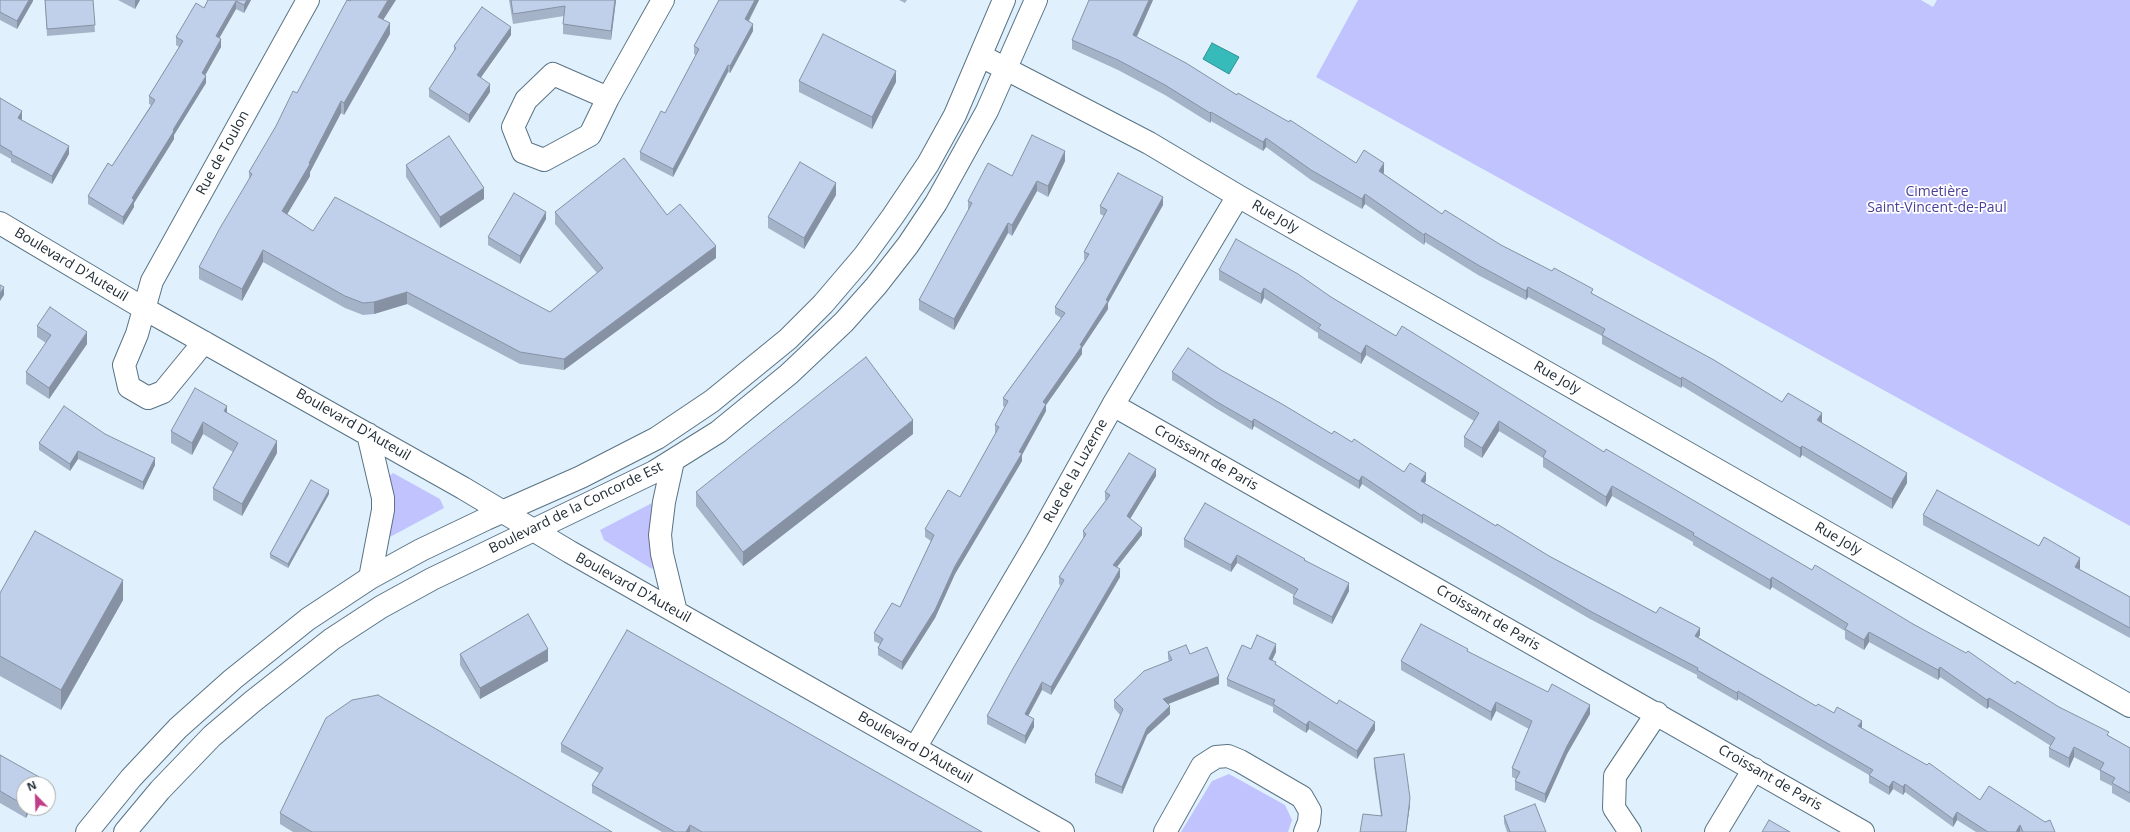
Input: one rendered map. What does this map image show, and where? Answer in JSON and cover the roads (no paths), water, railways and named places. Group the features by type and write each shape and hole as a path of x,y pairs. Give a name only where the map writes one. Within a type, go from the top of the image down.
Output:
{"street":[{"name":"Rue de Toulon","path":"143,308 152,281 308,0"},
{"path":"608,98 663,0"},
{"name":"Boulevard de la Concorde Est","path":"370,578 445,538 581,477 657,438 712,401 788,339 823,304 851,272 893,216 947,130 981,56 1004,0"},
{"name":"Boulevard de la Concorde Est","path":"125,832 160,790 212,736 306,658 357,623 408,591 534,529 609,495 674,461 718,432 770,391 826,340 876,286 908,245 939,197 974,136 1036,0"},
{"name":"Rue Joly","path":"981,56 1149,143 1238,196 2130,706"},
{"name":"Rue de la Luzerne","path":"915,748 1037,541 1113,405 1238,196"},
{"name":"Boulevard D'Auteuil","path":"0,223 143,308 368,434 534,529 570,552 1063,832"},
{"name":"Boulevard D'Auteuil","path":"143,308 137,334 124,365 129,387 148,398 162,392 204,342"},
{"name":"Croissant de Paris","path":"1113,405 1657,713 1863,832"},
{"path":"87,832 131,778 195,712 233,679 296,629 370,578 384,510 383,498 368,434"},
{"path":"674,461 664,502 660,535 662,554 676,612"},
{"path":"1630,832 1614,808 1615,776 1657,713"},
{"path":"1165,832 1202,766 1216,757 1228,756 1240,761 1302,797 1310,811 1309,822 1305,832"},
{"path":"1716,832 1754,769"}],"park label":[{"name":"Cimetière Saint-Vincent-de-Paul","path":"1937,200"}]}
